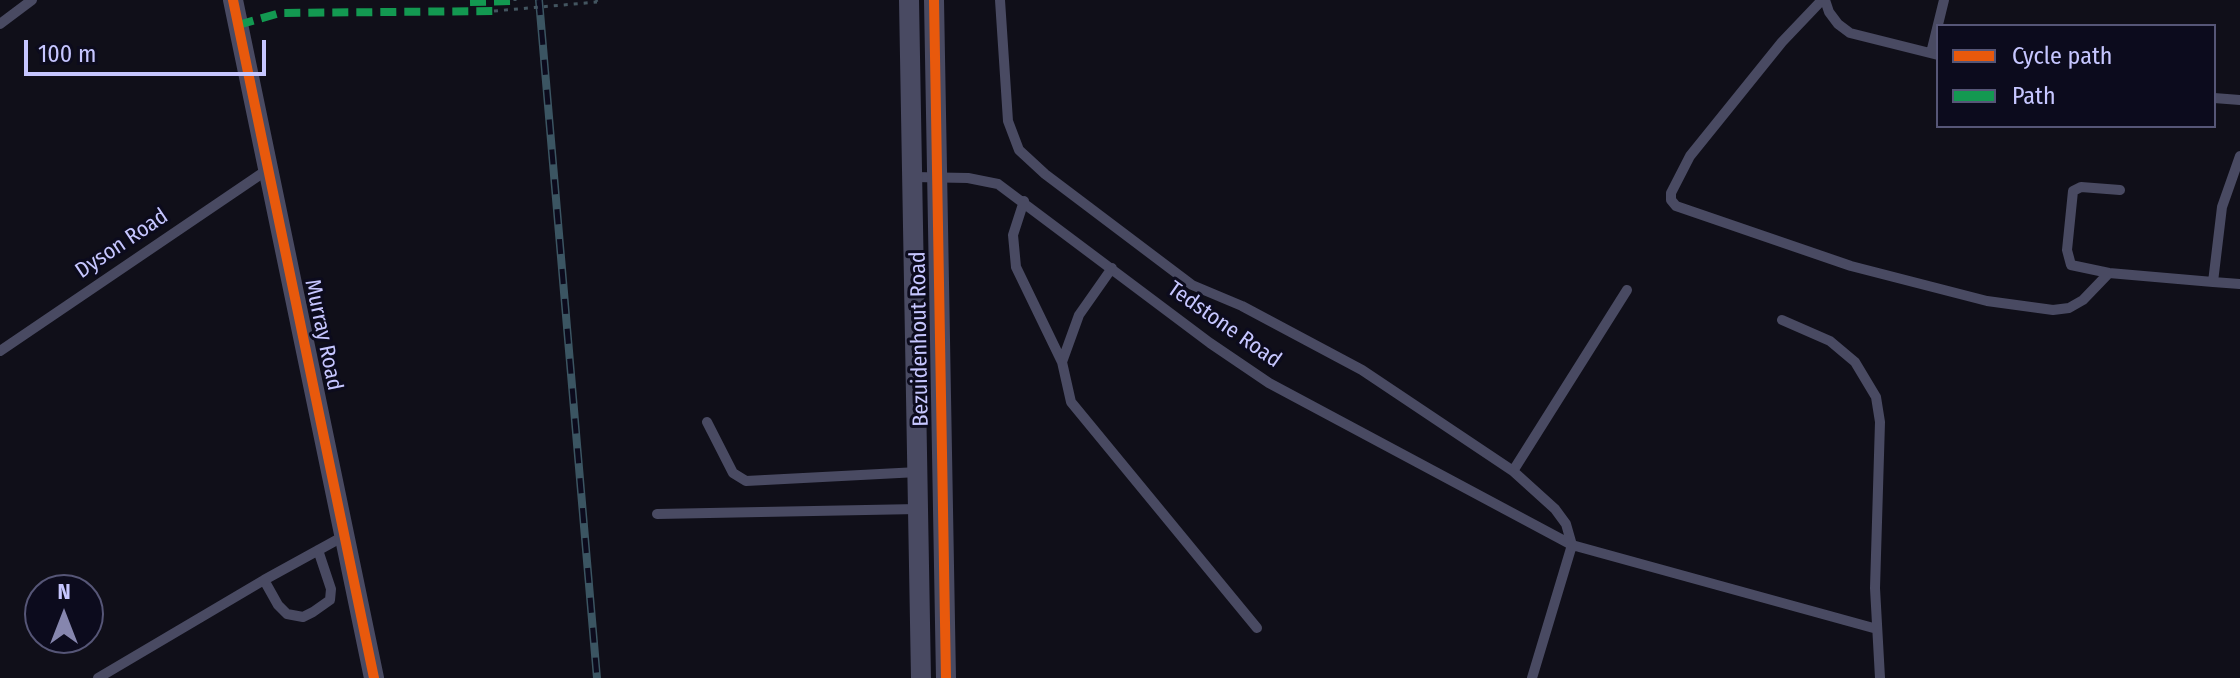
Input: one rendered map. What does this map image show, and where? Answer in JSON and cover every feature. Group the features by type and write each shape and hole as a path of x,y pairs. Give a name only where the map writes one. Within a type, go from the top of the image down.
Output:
{"street":[{"name":"Murray Road","path":"233,0 374,678"},
{"name":"Bezuidenhout Road","path":"909,0 921,678"},
{"name":"Bezuidenhout Road","path":"934,0 946,678"},
{"path":"912,108 936,107"},
{"path":"918,469 942,465"},
{"path":"921,678 946,678"}],"lane":[{"path":"0,24 32,0"},
{"path":"1000,0 1008,121 1019,150 1045,174 1192,285 1242,306 1362,370 1513,471 1555,509 1566,524 1572,545 1532,678"},
{"path":"1934,54 1850,33 1838,24 1824,0 1782,42 1690,156 1671,193 1671,200 1676,206 1851,266 1987,301 2053,310 2069,308 2083,300 2109,273"},
{"path":"1937,24 1940,1"},
{"path":"2216,98 2240,100"},
{"path":"2213,282 2222,207 2240,156"},
{"name":"Dyson Road","path":"0,351 267,170"},
{"name":"Tedstone Road","path":"913,177 968,178 998,184 1210,343 1269,383 1572,545 1877,629"},
{"path":"2120,190 2081,187 2073,191 2068,260 2071,265 2109,273 2240,284"},
{"path":"1024,201 1013,235 1016,267 1062,362 1071,402 1257,628"},
{"path":"1062,362 1079,315 1112,268"},
{"path":"1513,471 1627,290"},
{"path":"1782,320 1830,341 1855,362 1876,397 1880,422 1875,588 1880,678"},
{"path":"707,422 733,473 746,481 918,469"},
{"path":"657,514 918,509"},
{"path":"98,678 344,536"},
{"path":"264,580 278,605 287,614 303,617 313,612 330,600 331,589 318,550"}],"path":[{"path":"494,11 597,1"}],"railway":[{"path":"539,0 597,678"}],"marked path":[{"path":"470,2 515,1"},
{"path":"238,25 280,13 494,11"}],"cycle path":[{"path":"233,0 374,678"},
{"path":"934,0 946,678"}]}
